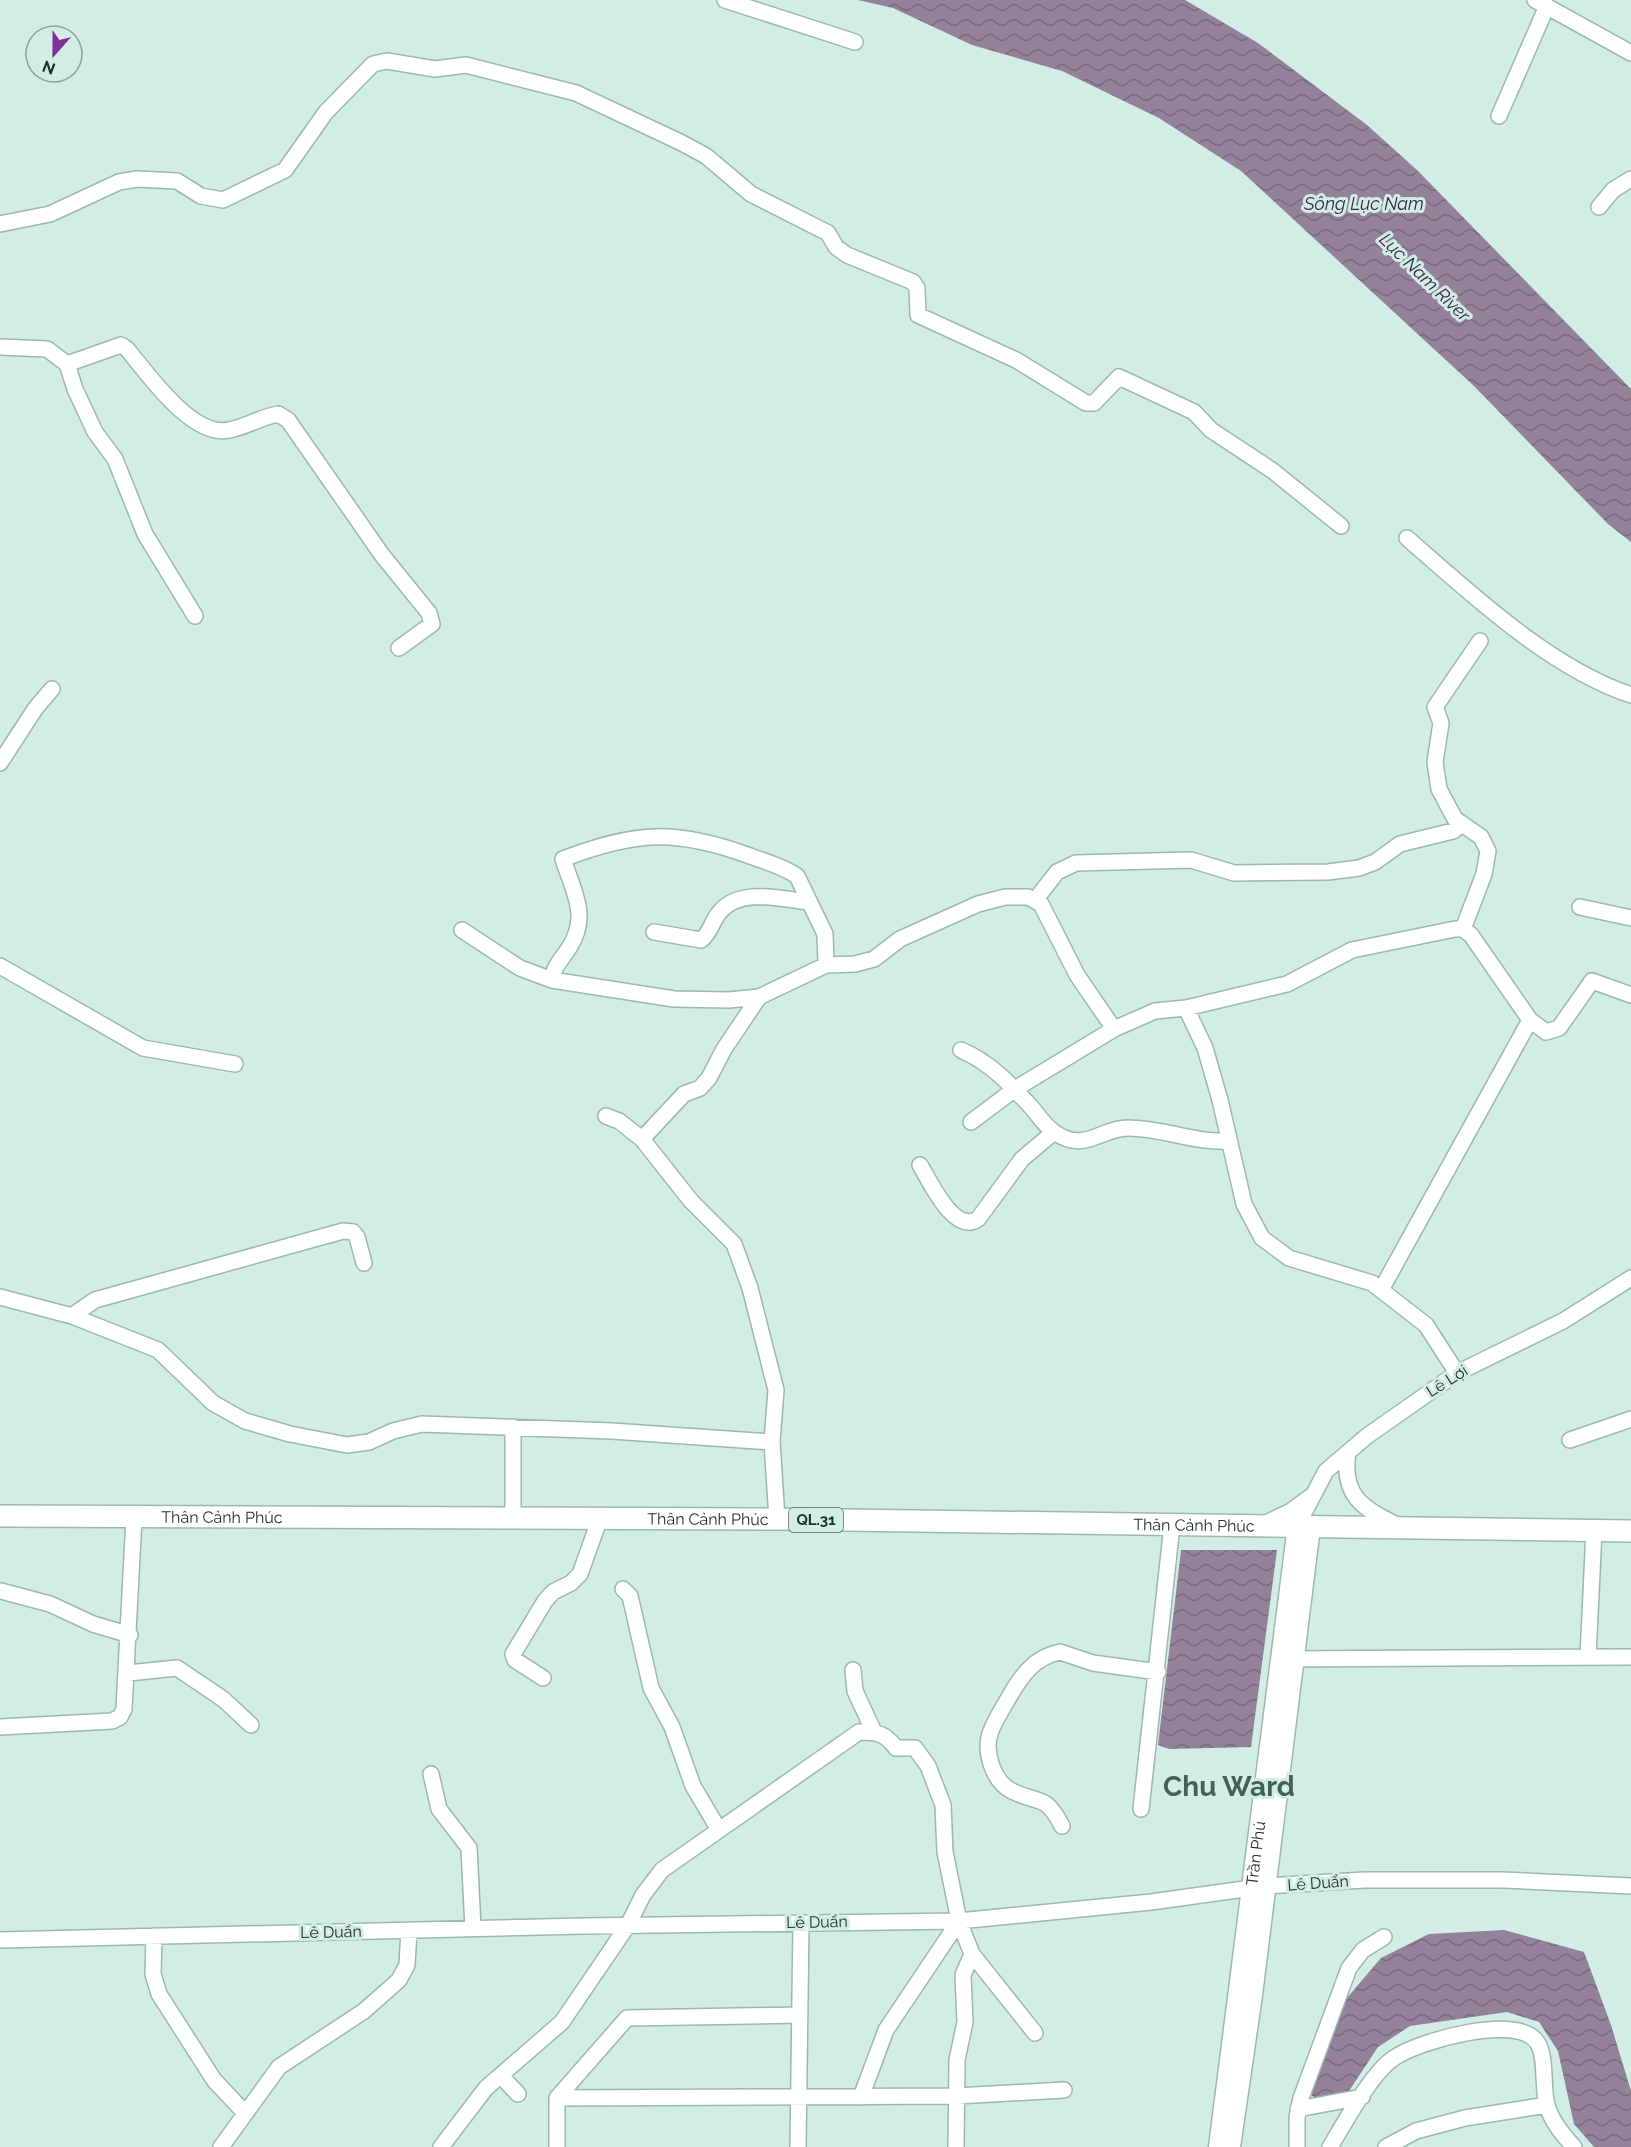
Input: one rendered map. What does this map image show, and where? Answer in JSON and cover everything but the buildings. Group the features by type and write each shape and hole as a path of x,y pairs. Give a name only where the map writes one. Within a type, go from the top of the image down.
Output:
{"highway":[{"name":"Thân Cảnh Phúc","path":"0,1516 278,1515 777,1519 1631,1531"}],"main road":[{"name":"Trần Phú","path":"1231,2147 1258,1887 1304,1527"},
{"name":"Trần Phú","path":"1218,2147 1258,1887"}],"street":[{"path":"725,0 855,42"},
{"path":"1499,116 1540,2 1631,53"},
{"path":"0,224 50,214 119,182 137,179 177,181 201,196 224,200 285,170 326,112 373,64 387,61 429,69 466,65 576,93 706,156 751,195 828,233 836,247 847,255 913,282 917,288 918,315 1016,360 1086,403 1094,403 1122,377 1194,412 1211,430 1273,471 1341,526"},
{"path":"1599,207 1613,190 1631,179"},
{"path":"67,364 121,345 128,349 180,410 210,428 229,431 278,414 288,420 382,555 429,613 432,624 399,648"},
{"path":"0,347 47,349 67,364 87,416 95,432 115,459 146,534 195,616"},
{"path":"1407,538 1477,599 1558,660 1593,680 1631,695"},
{"path":"1463,929 1484,874 1488,851 1481,837 1455,819 1436,778 1435,762 1441,723 1435,706 1480,641"},
{"path":"0,762 35,709 52,689"},
{"path":"1036,899 1057,872 1076,863 1191,860 1234,873 1328,872 1359,868 1375,862 1400,844 1453,831 1461,825"},
{"path":"552,980 553,970 572,943 579,926 580,908 563,859 593,847 633,838 681,836 790,871 797,876 825,934 826,965"},
{"path":"654,932 701,940 726,905 738,900 773,897 808,902"},
{"path":"462,930 520,968 552,980 675,999 729,1000 759,997 826,965 855,964 874,959 900,939 978,904 1005,897 1036,899"},
{"path":"1036,899 1077,975 1114,1029"},
{"path":"1580,907 1631,918"},
{"path":"971,1122 1015,1089 1114,1029 1155,1011 1186,1008 1293,982 1352,950 1455,929 1463,929 1471,935 1530,1020 1546,1032 1555,1031 1592,981 1631,995"},
{"path":"0,966 143,1048 235,1064"},
{"path":"642,1139 684,1094 700,1088 709,1078 724,1049 759,997"},
{"path":"1186,1008 1205,1048 1220,1100 1244,1204 1262,1238 1289,1258 1368,1281 1426,1325 1457,1372"},
{"path":"1381,1290 1530,1020"},
{"path":"961,1050 992,1066 1054,1132 1077,1141 1093,1140 1108,1132 1127,1128 1159,1131 1206,1142 1229,1141"},
{"path":"606,1116 619,1121 642,1139 691,1201 734,1244 750,1288 776,1390 772,1442 777,1519"},
{"path":"920,1165 938,1199 964,1222 972,1223 978,1219 1022,1159 1054,1132"},
{"path":"72,1316 95,1300 344,1232 353,1232 357,1237 364,1263"},
{"name":"Lê Lợi","path":"1304,1527 1312,1495 1326,1471 1367,1436 1457,1372 1563,1321 1631,1278"},
{"path":"0,1297 72,1316 158,1350 213,1403 245,1420 290,1434 346,1445 369,1442 393,1431 422,1424 612,1431 772,1442"},
{"path":"1570,1440 1631,1419"},
{"path":"513,1427 513,1518"},
{"path":"1348,1453 1346,1466 1352,1490 1367,1511 1403,1528"},
{"path":"1260,1526 1291,1511 1312,1495"},
{"path":"0,1727 112,1721 120,1717 124,1709 128,1673 134,1517"},
{"path":"543,1678 515,1660 513,1654 545,1601 553,1592 571,1583 580,1574 600,1518"},
{"path":"1141,1809 1158,1672 1172,1525"},
{"path":"1588,1657 1594,1530"},
{"path":"623,1589 630,1596 651,1688 672,1727 693,1786 719,1830"},
{"path":"1,1591 50,1604 93,1624 130,1635"},
{"path":"1062,1826 1047,1803 1006,1787 991,1765 988,1740 990,1731 1010,1694 1034,1663 1060,1652 1093,1663 1158,1672"},
{"path":"1286,1659 1631,1657"},
{"path":"128,1673 177,1668 214,1692 251,1725"},
{"path":"853,1670 855,1691 874,1732"},
{"path":"441,2147 460,2119 501,2076 562,2022 628,1925 643,1895 662,1870 859,1732 874,1732 887,1736 896,1748 915,1748 928,1766 943,1805 945,1852 959,1921 972,1954 1035,2033"},
{"path":"431,1774 439,1809 469,1848 473,1928"},
{"name":"Lê Duẩn","path":"0,1940 473,1928 959,1921 1151,1902 1258,1887 1364,1880 1503,1880 1631,1886"},
{"path":"861,2097 886,2030 959,1921"},
{"path":"798,2147 801,1923"},
{"path":"221,2147 279,2067 364,2011 399,1980 407,1965 409,1930"},
{"path":"154,1936 153,1974 159,1994 214,2080 245,2113"},
{"path":"1297,2147 1298,2109 1349,1968 1364,1950 1384,1937"},
{"path":"956,2147 957,2060 965,2022 963,1975 972,1954"},
{"path":"557,2147 557,2098 627,2018 800,2015"},
{"path":"1330,2147 1362,2097 1392,2058 1413,2048 1446,2038 1510,2029 1528,2035 1538,2043 1547,2105 1556,2126 1574,2147"},
{"path":"501,2076 518,2094"},
{"path":"557,2098 957,2096 1064,2090"},
{"path":"1298,2109 1362,2097"},
{"path":"1386,2147 1416,2131 1465,2118 1547,2105"}],"water":[{"name":"Sông Lục Nam","path":"858,0 1185,0 1258,43 1367,125 1418,171 1631,389 1631,542 1608,524 1474,386 1241,171 1159,118 1062,71 972,45 893,8"},
{"path":"1181,1550 1277,1550 1251,1747 1169,1749 1158,1745"},
{"path":"1504,1930 1584,1952 1611,2025 1631,2091 1631,2147 1594,2147 1574,2124 1558,2051 1539,2022 1507,2012 1410,2026 1378,2047 1349,2091 1340,2096 1317,2099 1308,2093 1341,2005 1381,1958 1429,1934"}],"district":[{"name":"Chu Ward","path":"1229,1786"}],"water label":[{"name":"Lục Nam River","path":"1425,277"}]}
